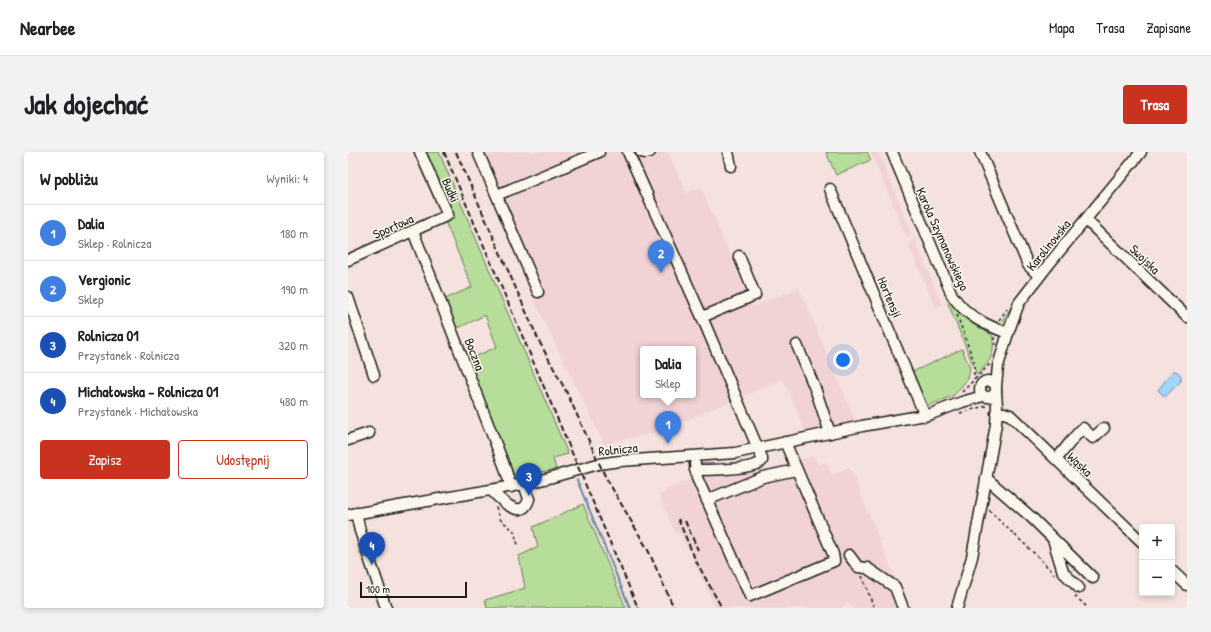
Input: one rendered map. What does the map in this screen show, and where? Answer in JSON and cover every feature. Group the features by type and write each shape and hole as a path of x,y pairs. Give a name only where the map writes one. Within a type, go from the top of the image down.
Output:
{"street":[{"name":"Budki","path":"420,152 448,215"},
{"path":"478,152 538,292"},
{"path":"497,195 599,152"},
{"path":"628,152 702,317 758,448 762,461 760,464 737,468 695,470"},
{"path":"641,152 650,152"},
{"path":"728,152 728,159 731,166"},
{"name":"Karola Szymanowskiego","path":"892,152 921,234 959,305 982,323 1008,333"},
{"path":"980,152 1028,265 1039,276"},
{"name":"Karolinowska","path":"957,608 972,556 996,424 996,389 998,366 1019,303 1039,276 1141,152"},
{"name":"Hortensji","path":"830,188 925,416"},
{"name":"Sportowa","path":"348,260 448,215"},
{"name":"Swojska","path":"1086,220 1187,317"},
{"name":"Boczna","path":"413,231 504,465 511,487"},
{"path":"702,317 755,295 739,256"},
{"path":"348,297 374,375"},
{"path":"797,345 816,391 830,433"},
{"name":"Karolinowska","path":"982,388 998,366"},
{"path":"996,389 993,382 982,388 996,413"},
{"name":"Rolnicza","path":"352,514 495,494 511,487 555,477 598,464 620,461 730,454 830,433 925,416 962,402 982,388 993,396 996,389"},
{"name":"Wąska","path":"996,413 1010,415 1139,539"},
{"path":"1056,459 1064,451 1074,436 1083,428 1093,438 1104,428"},
{"path":"348,440 369,433"},
{"path":"695,456 695,470 697,478 750,596 834,561 833,554 785,442"},
{"path":"707,500 763,477 796,470"},
{"path":"986,478 1031,517 1093,578"},
{"path":"495,494 510,507 516,509 524,507 529,499 524,484"},
{"path":"352,514 360,531 386,608"},
{"path":"1052,537 1063,572 1076,591"},
{"path":"849,555 858,567 867,568 895,587 903,608"},
{"path":"1175,574 1187,585"}],"path":[{"path":"956,312 973,357 982,388"},
{"path":"495,494 498,515 506,525 514,531 518,545"},
{"path":"982,503 1016,537 1043,561 1055,575"},
{"path":"858,567 874,608"},
{"path":"1076,591 1088,608"}],"shaded area":[{"path":"472,152 587,152 583,161 606,152 668,152 686,193 701,187 752,307 799,288 856,422 806,432 783,379 663,430 604,444 529,290"},
{"path":"871,152 878,152 912,234 906,237"},
{"path":"915,240 942,305 936,308 908,243"},
{"path":"814,456 818,465 826,462 832,475 850,468 907,608 853,608 847,601 842,608 716,608 680,533 676,534 659,495 666,492 665,490 702,475 757,472"}],"green space":[{"path":"425,152 439,152 568,454 553,458 556,469 516,477 508,459 505,460 467,360 497,347 485,315 454,330 443,300 472,287 445,221"},
{"path":"826,152 867,152 871,160 836,175"},
{"path":"1019,296 1006,323 1003,326 999,325"},
{"path":"950,302 959,313 969,321 992,335 993,347 991,357 989,362 977,375 948,303"},
{"path":"962,349 970,368 968,379 953,396 927,406 912,372"},
{"path":"583,504 626,608 487,608 485,600 525,588 519,556 538,547 533,527"}],"water":[{"path":"1173,371 1180,374 1181,381 1166,396 1164,396 1158,390"}],"waterway":[{"path":"577,480 630,608"}],"railway":[{"path":"444,152 638,608"},
{"path":"456,152 539,341 567,393 605,476 648,550 674,608"},
{"path":"678,519 696,561 722,608"},
{"path":"685,521 698,550"}],"place":[{"name":"Vergionic","path":"661,273"},
{"name":"Dalia","path":"668,444"},
{"name":"Rolnicza 01","path":"529,496"},
{"name":"Michałowska - Rolnicza 01","path":"372,565"}]}
